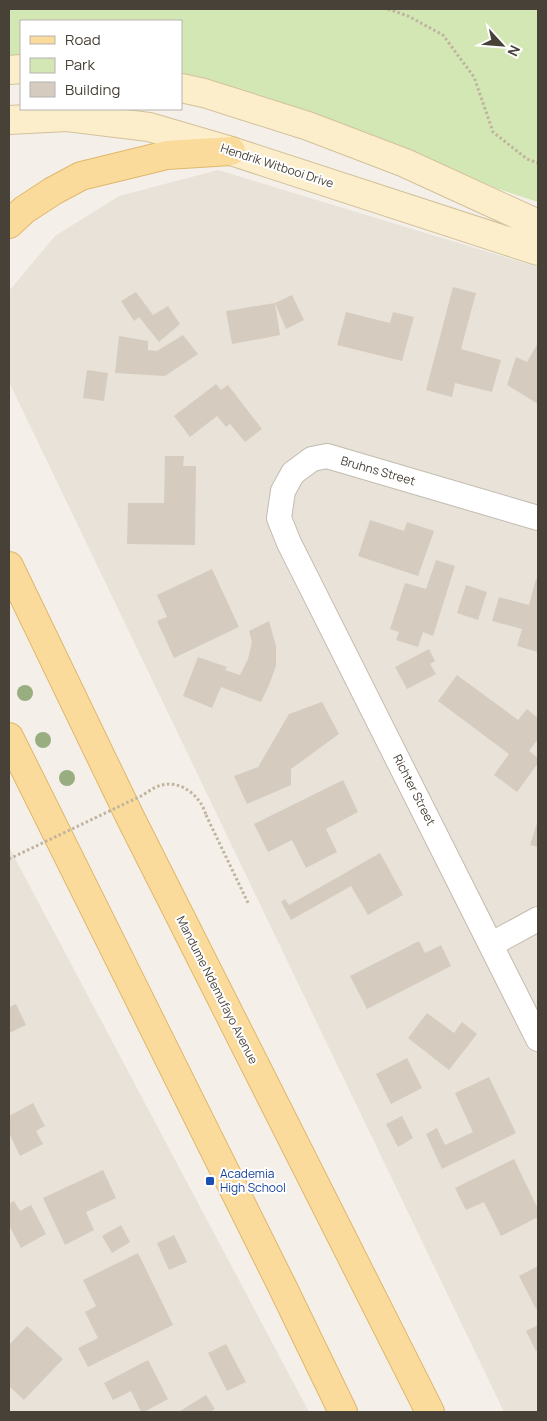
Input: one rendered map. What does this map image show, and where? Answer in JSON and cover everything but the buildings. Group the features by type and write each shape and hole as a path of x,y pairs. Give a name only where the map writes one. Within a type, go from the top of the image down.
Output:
{"main road":[{"path":"182,88 213,96 326,132 405,163 538,224"},
{"name":"Hendrik Witbooi Drive","path":"9,120 66,117 149,127 231,151 538,251"},
{"path":"9,224 24,210 81,176 167,155 231,151"},
{"name":"Mandume Ndemufayo Avenue","path":"9,566 135,826 430,1412"},
{"path":"9,737 343,1412"}],"street":[{"name":"Bruhns Street","path":"289,543 279,518 283,491 293,473 312,459 327,456 538,518"},
{"name":"Richter Street","path":"289,543 538,1038"},
{"path":"492,944 538,919"}],"path":[{"path":"388,9 408,16 443,35 474,77 493,132 527,159 538,163"},
{"path":"9,859 141,796 160,785 172,784 184,788 195,795 204,806 206,815 249,904"}],"shaded area":[{"path":"218,170 538,267 538,1412 504,1412 9,382 9,291 55,236 119,196"},
{"path":"9,847 309,1412 9,1412"}],"green space":[{"path":"9,9 538,9 538,202 204,93 182,88 182,20 20,20 20,69 9,70"}],"place":[{"name":"Academia High School","path":"210,1181"}]}
